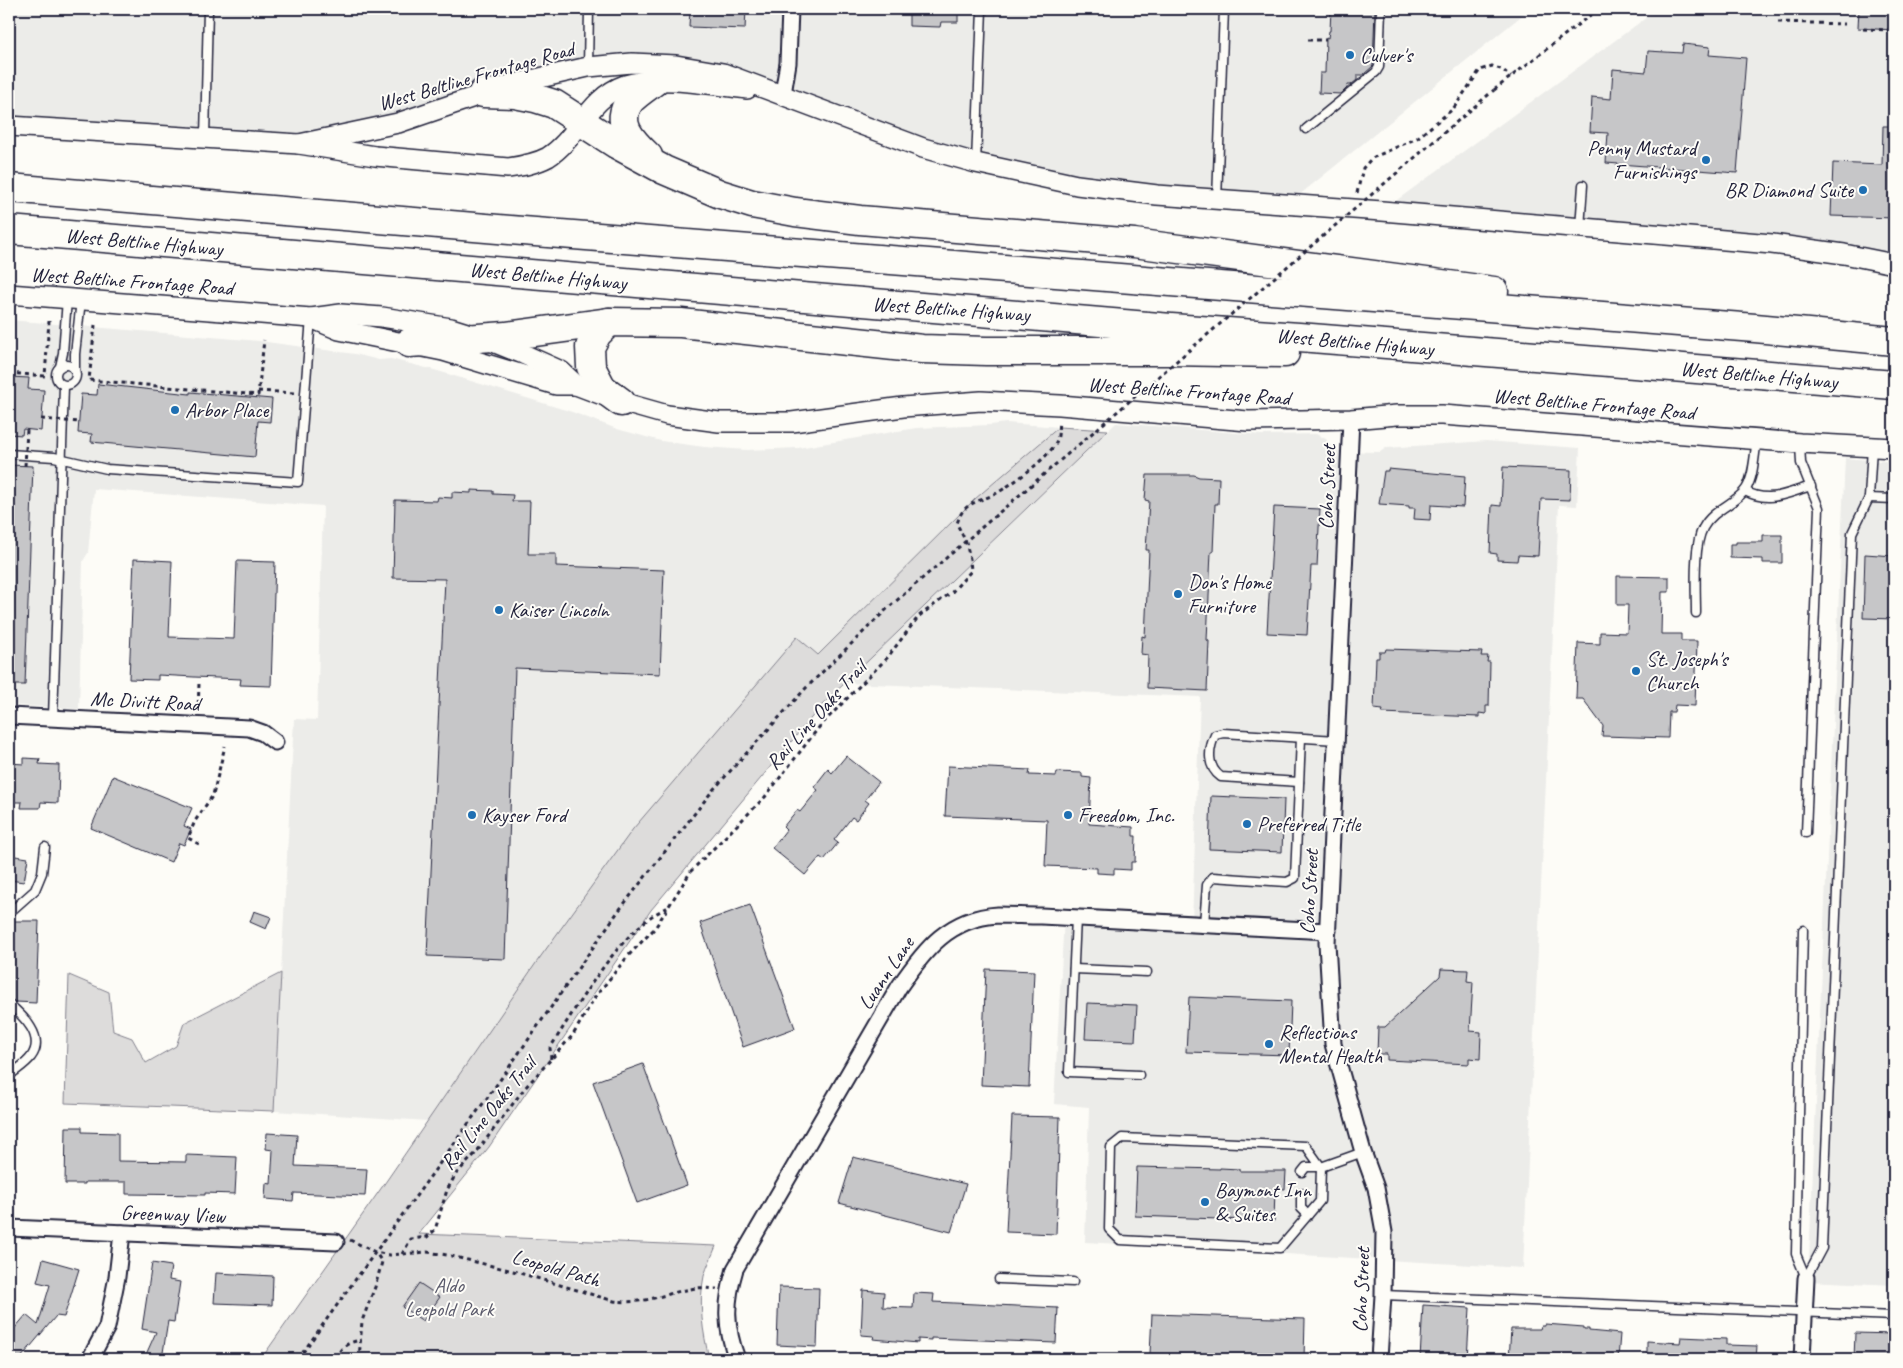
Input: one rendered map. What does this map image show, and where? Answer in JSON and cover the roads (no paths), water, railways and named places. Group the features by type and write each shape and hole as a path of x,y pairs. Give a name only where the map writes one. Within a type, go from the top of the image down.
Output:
{"highway":[{"path":"655,81 630,101 624,114 625,129 635,144 664,170"},
{"path":"484,93 515,94 554,104 580,122 664,170 720,194 752,204 795,212 860,220 1095,239 1183,249 1755,328"},
{"name":"West Beltline Highway","path":"9,188 500,230 1755,328 1894,341"},
{"name":"West Beltline Highway","path":"9,230 1546,358 1894,385"},
{"path":"609,322 597,334 590,347 591,367 602,388 620,402"},
{"path":"409,343 483,338 609,322 681,323 931,349 986,351 1178,351 1546,358"}],"street":[{"path":"783,94 788,63 790,9"},
{"name":"West Beltline Frontage Road","path":"299,144 398,123 458,104 484,93 588,67 632,63 676,65 723,72 889,136 976,163 1077,185 1157,195 1350,208 1772,244 1844,254 1894,264"},
{"name":"West Beltline Frontage Road","path":"9,126 206,140 299,144 375,156 508,168 527,165 548,157 560,147 600,99 625,85 655,81 708,84 783,94"},
{"name":"West Beltline Frontage Road","path":"9,294 311,318 341,314 382,317 451,328 483,338 561,371 576,385"},
{"name":"West Beltline Frontage Road","path":"311,318 339,330 409,343 556,385 576,385 620,402 667,415 703,420 744,423 792,422 903,407 981,400 1248,421 1442,415 1800,444 1894,448"},
{"name":"Coho Street","path":"1351,419 1328,930 1328,977 1333,1044 1363,1152 1376,1188 1384,1232 1384,1294 1379,1359"},
{"name":"Mc Divitt Road","path":"9,716 249,728 263,733 275,742"},
{"name":"Luann Lane","path":"737,1359 731,1342 727,1313 729,1289 735,1269 899,986 927,948 950,930 971,921 996,916 1328,930"},
{"name":"Greenway View","path":"9,1228 336,1242"},
{"path":"90,1359 106,1327 117,1277 122,1234"},
{"path":"1802,1359 1806,1278"}],"lane":[{"path":"206,140 208,9"},
{"path":"588,67 589,9"},
{"path":"976,163 982,9"},
{"path":"1217,200 1224,9"},
{"path":"1306,129 1376,72 1379,67 1381,9"},
{"path":"1580,229 1583,186"},
{"path":"74,299 76,380 71,385 64,386 56,376 60,367 74,299"},
{"path":"9,454 61,459 107,469 298,482 311,318"},
{"path":"60,367 70,366 75,370"},
{"path":"53,718 64,386"},
{"path":"1696,613 1698,541 1702,529 1711,516 1745,491 1751,476 1756,440"},
{"path":"1800,444 1801,463 1819,508 1806,833"},
{"path":"1806,1278 1822,1248 1852,533 1869,498 1872,447"},
{"path":"1745,491 1757,497 1771,498 1811,486"},
{"path":"1869,498 1894,499"},
{"path":"1299,782 1220,777 1214,772 1210,761 1211,744 1215,735 1223,733 1337,740"},
{"path":"1204,924 1207,885 1213,877 1287,882 1295,878 1301,738"},
{"path":"9,913 35,890 42,873 45,847"},
{"path":"1076,918 1069,1072 1139,1075"},
{"path":"1803,930 1796,1254 1806,1278"},
{"path":"1074,969 1147,972"},
{"path":"9,1004 30,1025 35,1036 36,1048 32,1056 10,1074"},
{"path":"1122,1138 1306,1146 1321,1167 1320,1201 1280,1248 1120,1240 1109,1229 1111,1147 1122,1138"},
{"path":"1302,1172 1306,1167 1321,1167 1363,1152"},
{"path":"1301,1192 1301,1208 1308,1214"},
{"path":"999,1279 1073,1282"},
{"path":"1384,1294 1894,1316"}],"place":[{"name":"Culver's","path":"1350,55"},
{"name":"Penny Mustard Furnishings","path":"1706,160"},
{"name":"BR Diamond Suite","path":"1863,190"},
{"name":"Arbor Place","path":"175,410"},
{"name":"Don's Home Furniture","path":"1178,594"},
{"name":"Kaiser Lincoln","path":"499,610"},
{"name":"St. Joseph's Church","path":"1636,671"},
{"name":"Kayser Ford","path":"472,815"},
{"name":"Freedom, Inc.","path":"1068,815"},
{"name":"Preferred Title","path":"1247,824"},
{"name":"Reflections Mental Health","path":"1269,1044"},
{"name":"Baymont Inn & Suites","path":"1205,1202"}],"park label":[{"name":"Aldo Leopold Park","path":"449,1297"}]}
